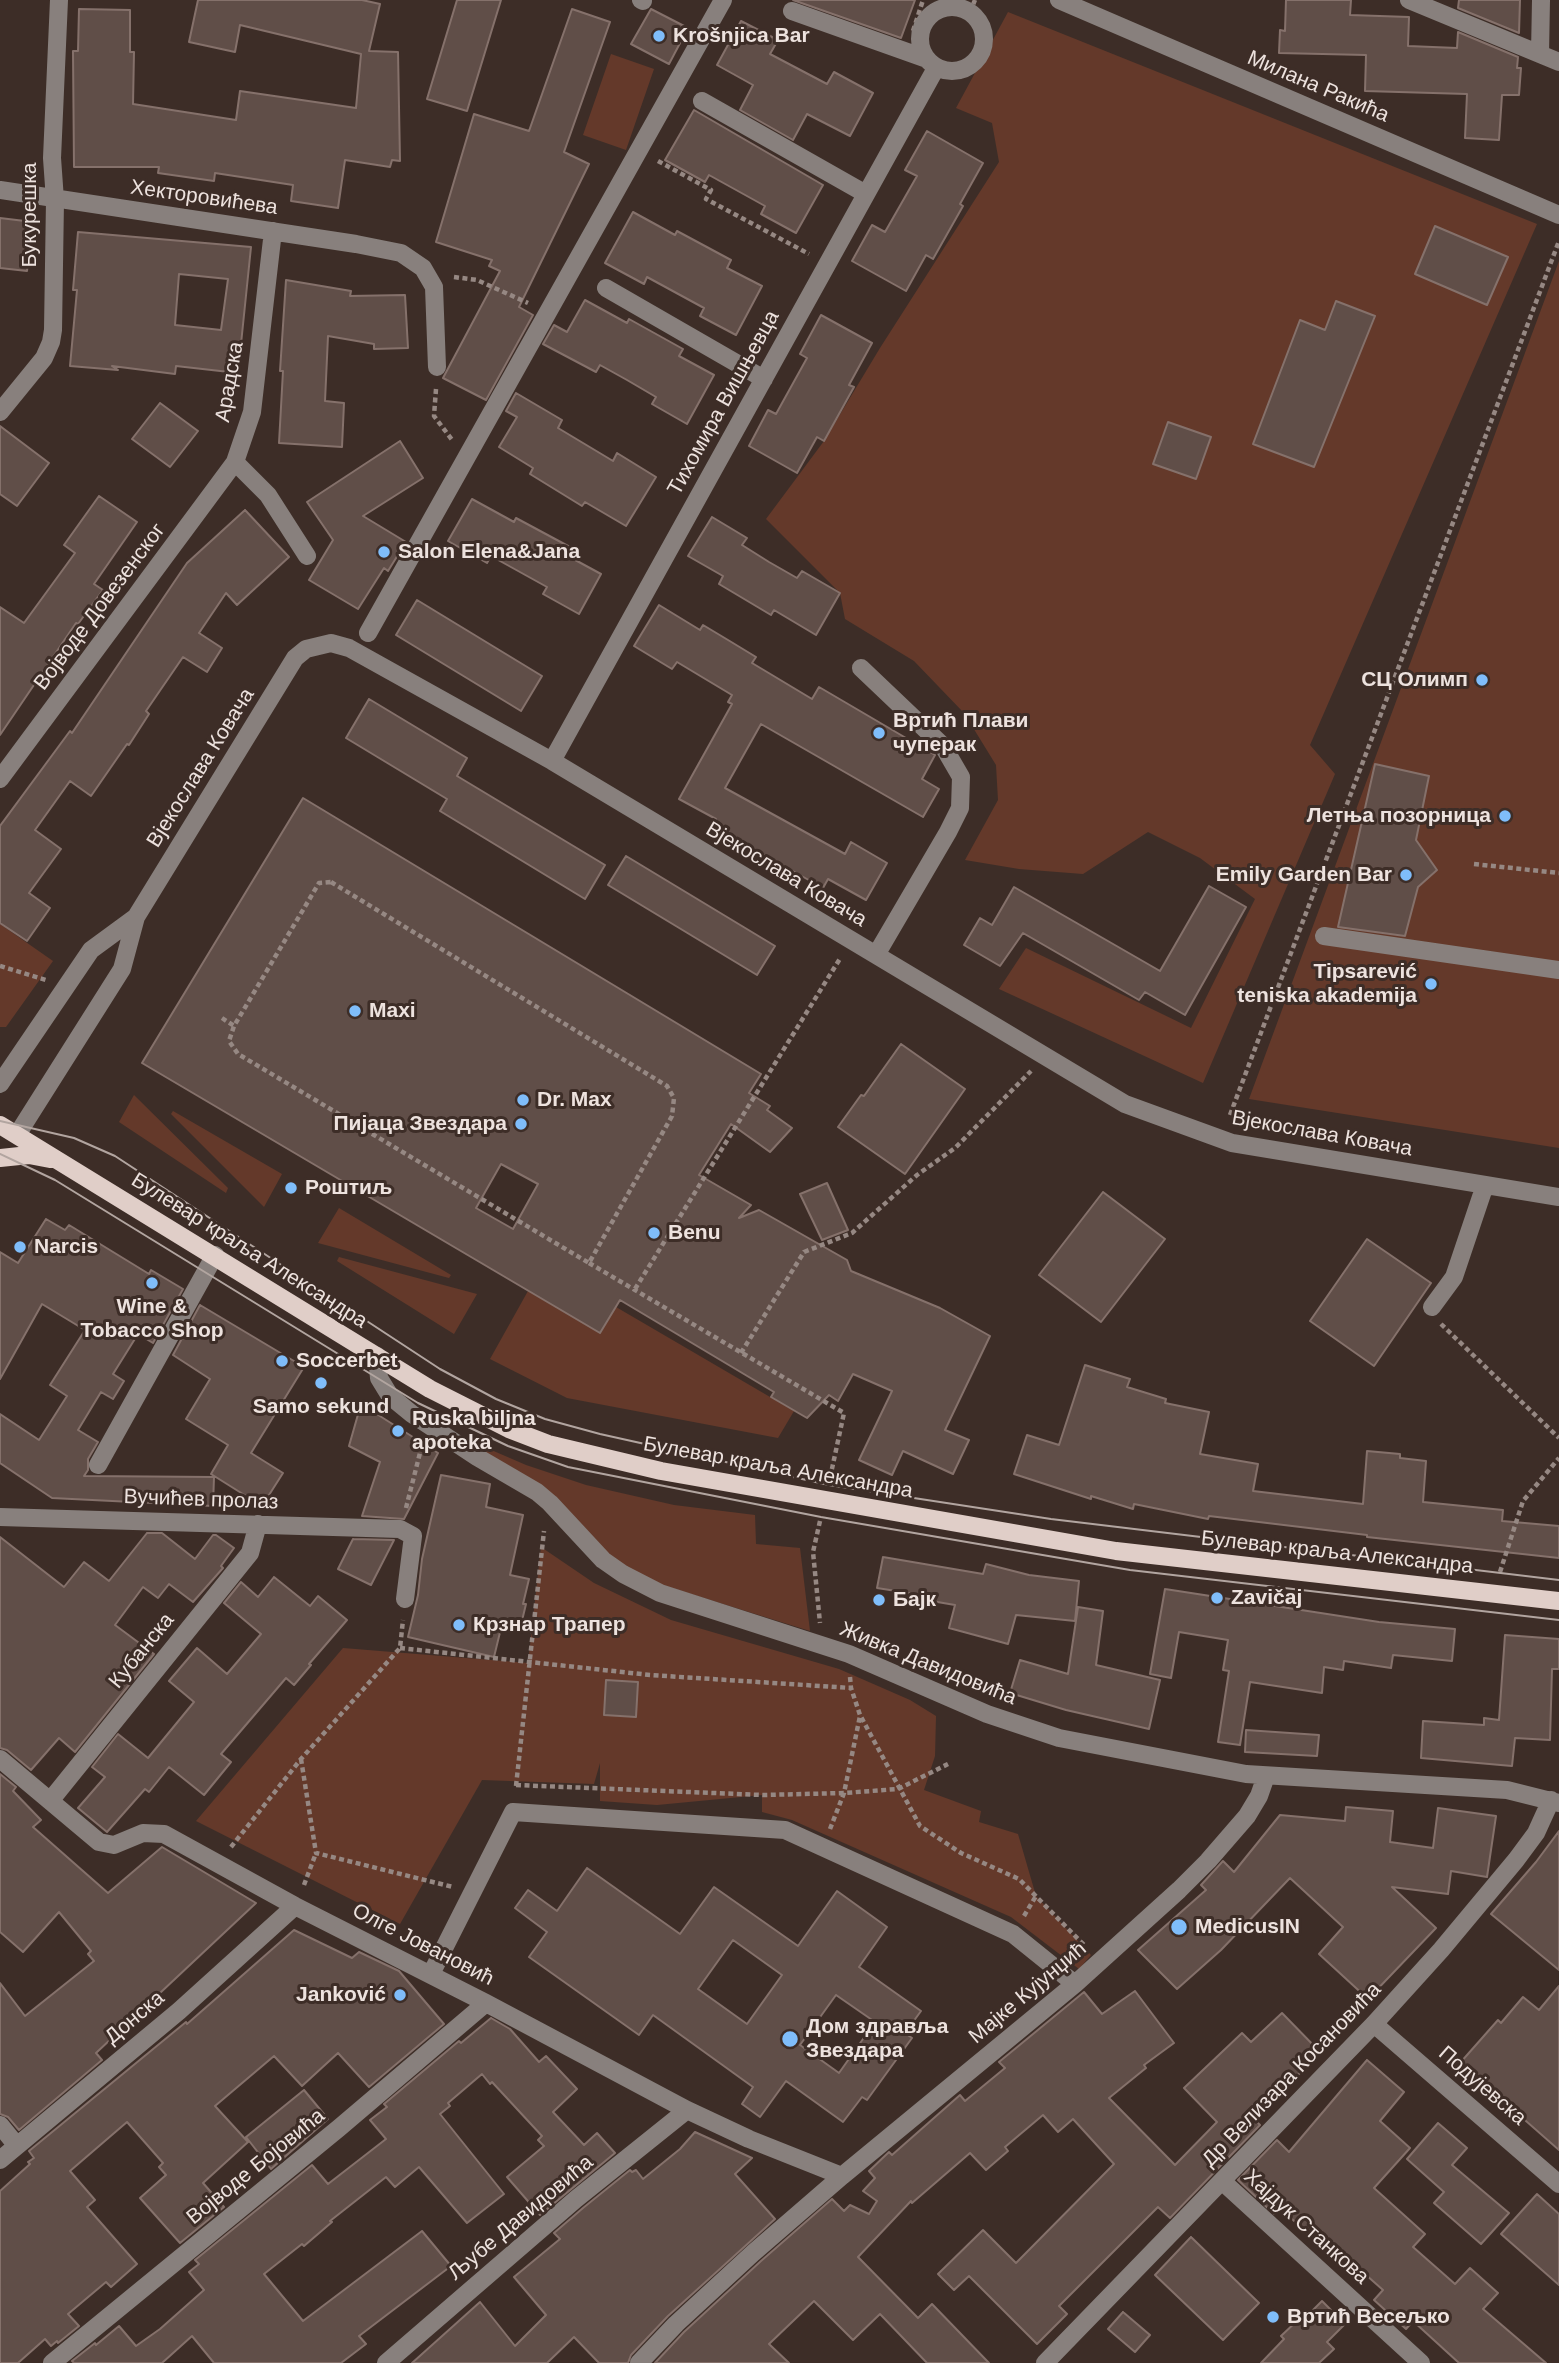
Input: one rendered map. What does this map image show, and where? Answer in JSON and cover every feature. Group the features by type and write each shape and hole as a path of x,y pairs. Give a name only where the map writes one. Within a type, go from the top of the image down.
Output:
{"main road":[{"name":"Булевар краља Александра","path":"0,1125 215,1255 430,1390 521,1434 581,1454 651,1469 1116,1551 1559,1601"},
{"name":"Вјекослава Ковача","path":"1,1159 17,1135"},
{"name":"Булевар краља Александра","path":"1,1159 29,1155 63,1163"}],"street":[{"name":"Букурешка","path":"0,412 44,358 51,342 55,200 52,158 59,0"},
{"path":"368,633 723,0"},
{"name":"Милана Ракића","path":"1059,0 1082,5 1559,215"},
{"path":"1409,0 1559,62"},
{"path":"1540,54 1541,0"},
{"path":"792,10 949,71 962,70 974,63 985,43 984,31 972,6 946,7 933,12 925,22 920,34 921,47 932,63"},
{"name":"Тихомира Вишњевца","path":"552,761 828,264 932,63"},
{"path":"702,101 866,194"},
{"name":"Хекторовићева","path":"0,190 401,253 423,268 429,277"},
{"name":"Арадска","path":"235,462 252,412 273,231"},
{"path":"429,277 434,288 437,367"},
{"path":"606,288 764,379"},
{"path":"235,462 268,495 307,556"},
{"name":"Војводе Довезенског","path":"0,779 235,462"},
{"name":"Вјекослава Ковача","path":"17,1135 122,969 136,917 295,658 306,649 331,643 349,648 552,761 1125,1104 1232,1143 1559,1198"},
{"path":"861,668 943,746 961,777 960,808 876,955"},
{"name":"Вјекослава Ковача","path":"0,1084 92,950 136,917"},
{"path":"1324,936 1559,970"},
{"path":"1432,1307 1454,1277 1485,1185"},
{"path":"98,1465 215,1255"},
{"name":"Живка Давидовића","path":"377,1356 383,1388 412,1414 477,1457 525,1484 551,1503 603,1560 636,1582 660,1593 849,1654 987,1714 1059,1738 1266,1776 1458,1785 1507,1790 1555,1802"},
{"name":"Вучићев пролаз","path":"0,1517 400,1529"},
{"name":"Кубанска","path":"50,1801 250,1553 258,1524"},
{"path":"400,1529 413,1536 405,1599"},
{"name":"Олге Јовановић","path":"0,1759 99,1842 114,1845 143,1833 164,1834 295,1906 431,1974 687,2110 749,2140 842,2176"},
{"name":"Мајке Кујунџић","path":"639,2363 676,2324 743,2262 842,2176 1075,1984 1179,1890 1233,1834 1259,1796 1266,1776"},
{"name":"Др Велизара Косановића","path":"1045,2363 1374,2024 1441,1950 1516,1860 1555,1802"},
{"path":"431,1974 513,1812 785,1830 1013,1934 1075,1984"},
{"name":"Донска","path":"0,2160 179,2011 295,1906"},
{"name":"Војводе Бојовића","path":"52,2363 339,2128 486,2003"},
{"name":"Подујевска","path":"1374,2024 1559,2184"},
{"name":"Љубе Давидовића","path":"386,2363 576,2199 687,2110"},
{"path":"0,2125 17,2146"},
{"name":"Хајдук Станкова","path":"1222,2181 1421,2363"}],"path":[{"path":"920,34 911,30 923,0"},
{"path":"639,150 711,190 706,199 828,264"},
{"path":"1230,1115 1559,241"},
{"path":"429,277 477,280 531,305"},
{"path":"437,367 434,416 466,458"},
{"path":"1474,864 1559,873"},
{"path":"589,1263 672,1116 674,1098 667,1086 331,882 319,883 234,1026 229,1041 239,1054 589,1263 844,1413 832,1469"},
{"path":"635,1289 851,941"},
{"path":"0,966 48,981"},
{"path":"222,1018 234,1026"},
{"path":"741,1353 804,1252 852,1233 917,1175 955,1147 1045,1056"},
{"path":"1432,1307 1443,1326 1559,1437"},
{"path":"400,1529 427,1424"},
{"path":"1496,1594 1500,1572 1523,1501 1559,1458"},
{"path":"513,1812 541,1547 551,1503"},
{"path":"813,1552 822,1645"},
{"path":"218,1863 301,1759 400,1648 650,1675 851,1688"},
{"path":"849,1654 851,1688 860,1715 920,1826 961,1853 1019,1880 1047,1905 1100,1962"},
{"path":"823,1846 844,1793 860,1715"},
{"path":"295,1906 316,1853 301,1759"},
{"path":"516,1785 763,1795 844,1793 898,1789 948,1764"},
{"path":"316,1853 471,1891"}],"shaded area":[{"path":"1008,12 1537,224 1310,745 1335,774 1203,1083 999,989 1026,948 1191,1028 1255,899 1200,858 1148,832 1083,874 1019,869 965,860 998,800 996,765 964,713 914,661 845,619 840,593 766,519 824,441 999,162 992,123 956,108"},
{"path":"611,54 654,69 626,150 583,135"},
{"name":"СЦ Олимп","path":"1559,261 1559,1148 1249,1099"},
{"path":"0,924 53,961 6,1027 0,1027"},
{"path":"134,1095 228,1188 226,1193 119,1122"},
{"path":"173,1111 282,1174 264,1207 171,1114"},
{"path":"339,1208 451,1275 449,1278 318,1243"},
{"path":"339,1257 477,1294 454,1334 337,1261"},
{"path":"528,1291 600,1333 616,1307 794,1411 778,1438 567,1398 490,1359"},
{"path":"459,1436 526,1465 586,1485 674,1505 755,1515 756,1544 800,1548 810,1631 662,1585 634,1571 611,1557"},
{"path":"541,1547 594,1583 671,1620 839,1669 910,1700 936,1716 935,1756 924,1790 981,1811 979,1822 1018,1834 1036,1896 1091,1955 1079,1969 1011,1917 792,1820 762,1812 762,1795 657,1805 600,1801 600,1763 594,1784 482,1780 400,1924 196,1821 343,1648 528,1663"}],"building":[{"path":"198,0 362,0 380,4 369,51 398,52 400,161 392,160 390,167 345,160 338,208 291,201 293,185 215,173 214,181 158,173 159,167 74,167 73,51 78,51 79,9 130,10 130,52 134,52 133,104 236,120 240,91 356,108 361,54 240,25 235,52 189,42"},
{"path":"457,0 501,0 467,111 427,99"},
{"path":"793,0 915,0 901,38"},
{"path":"1286,0 1351,0 1350,15 1409,17 1408,46 1457,48 1458,32 1518,57 1517,68 1521,68 1519,95 1502,95 1499,140 1465,138 1467,94 1365,91 1366,55 1279,53 1280,30 1285,31"},
{"path":"1459,0 1520,0 1519,33 1458,8"},
{"path":"572,9 610,22 564,152 589,164 519,307 533,315 486,400 443,378 500,271 489,266 492,260 436,242 474,114 529,131"},
{"name":"Krošnjica Bar","path":"651,9 688,28 669,64 631,44"},
{"path":"741,21 778,40 770,54 827,84 834,72 873,93 850,136 807,114 793,140 740,110 753,85 717,65"},
{"path":"694,110 823,185 796,233 761,214 765,206 709,175 705,182 665,160"},
{"path":"927,131 983,163 960,204 963,206 933,259 926,255 906,291 852,261 872,225 885,232 917,176 905,170"},
{"path":"633,212 675,235 677,231 731,260 727,268 762,286 736,335 700,316 704,308 647,277 644,284 605,263"},
{"path":"0,218 33,222 27,271 0,268"},
{"path":"1435,226 1508,257 1487,305 1415,274"},
{"path":"78,232 251,247 238,373 176,366 175,374 112,366 118,370 70,366 77,290 73,290","holes":["179,274 228,279 221,330 175,325"]},
{"path":"286,280 351,291 350,296 405,295 408,348 374,349 374,344 328,336 325,401 344,403 342,447 279,443"},
{"path":"585,300 627,323 629,319 683,349 679,356 714,375 687,424 652,404 656,397 600,365 596,372 543,344 554,325 567,332"},
{"path":"1336,301 1375,316 1314,467 1253,444 1300,320 1325,330"},
{"path":"821,315 872,343 849,385 854,387 824,441 817,437 797,473 749,446 768,410 776,414 807,358 800,354"},
{"path":"516,393 562,420 558,428 613,461 617,453 656,477 626,526 585,502 582,506 530,474 533,468 499,447 517,417 506,411"},
{"path":"160,403 198,431 170,467 132,439"},
{"path":"1168,422 1211,437 1196,479 1153,464"},
{"path":"0,426 49,463 17,506 0,494"},
{"path":"400,441 423,478 363,516 406,542 388,571 384,568 358,609 309,580 333,540 307,502"},
{"path":"99,496 137,522 94,584 103,590 78,624 76,623 0,735 0,607 24,623 75,553 64,545"},
{"path":"472,499 514,522 516,518 570,547 566,555 601,574 579,614 543,594 547,587 491,556 487,563 448,541"},
{"path":"245,510 289,557 237,605 226,593 199,633 222,648 207,672 183,657 146,711 149,714 129,745 127,744 91,796 70,781 35,830 61,849 29,893 50,908 27,941 0,923 0,826 70,731 72,733 187,563"},
{"path":"712,517 747,538 742,545 769,562 797,578 802,571 840,593 816,635 774,610 771,615 719,584 723,576 688,556"},
{"path":"417,600 542,676 521,711 396,635"},
{"path":"659,605 700,630 703,625 756,657 752,663 812,699 819,687 935,755 922,779 939,789 923,817 761,724 725,788 845,854 851,842 887,863 866,900 828,879 823,888 712,826 716,819 679,799 732,704 728,702 732,695 677,662 672,669 634,646"},
{"path":"369,699 467,758 457,776 605,865 585,899 440,811 447,799 346,738"},
{"path":"1375,764 1429,776 1416,840 1437,870 1418,887 1405,936 1338,927"},
{"name":"Пијаца Звездара","path":"303,798 761,1074 749,1093 770,1106 767,1110 792,1128 770,1152 731,1124 699,1175 751,1205 739,1218 759,1210 847,1260 851,1271 940,1308 990,1336 945,1430 969,1440 953,1474 903,1451 892,1475 859,1460 892,1391 853,1374 838,1401 829,1395 807,1418 771,1397 774,1392 620,1300 600,1333 142,1063","holes":["501,1164 538,1184 513,1229 476,1208"]},
{"path":"626,856 775,946 757,975 608,885"},
{"path":"1209,886 1246,907 1185,1015 1145,992 1139,1000 1023,933 1000,966 964,945 980,918 992,925 1014,887 1160,971"},
{"path":"901,1044 965,1089 905,1174 838,1127"},
{"path":"827,1183 848,1230 822,1240 800,1194"},
{"path":"1103,1192 1165,1239 1101,1322 1039,1275"},
{"path":"46,1219 65,1230 69,1225 149,1274 151,1270 183,1289 153,1343 138,1334 113,1374 124,1381 113,1399 101,1392 78,1430 98,1442 88,1459 88,1470 84,1476 214,1477 213,1506 52,1498 0,1463 0,1414 39,1440 67,1396 50,1385 85,1330 42,1304 0,1379 0,1252 18,1263"},
{"path":"1367,1239 1431,1283 1374,1366 1310,1321"},
{"path":"200,1305 304,1367 251,1453 283,1473 262,1506 211,1474 228,1445 186,1419 210,1379 173,1355"},
{"path":"1085,1365 1130,1379 1127,1387 1166,1399 1165,1403 1209,1412 1200,1454 1258,1464 1253,1491 1363,1504 1367,1451 1400,1454 1400,1458 1426,1461 1423,1502 1503,1510 1502,1521 1559,1526 1559,1558 1209,1516 1208,1519 1134,1504 1133,1509 1091,1496 1091,1499 1014,1474 1027,1435 1059,1445"},
{"path":"361,1404 438,1453 404,1519 362,1516 380,1462 349,1446"},
{"path":"441,1475 490,1484 486,1507 523,1515 510,1575 529,1579 523,1604 526,1604 520,1629 502,1624 494,1657 408,1637"},
{"path":"147,1533 162,1533 195,1559 213,1535 234,1548 221,1566 223,1568 193,1602 169,1584 158,1598 143,1587 115,1625 154,1654 75,1752 59,1738 31,1770 7,1750 0,1748 0,1537 64,1587 84,1562 109,1581"},
{"path":"353,1539 394,1540 371,1585 338,1569"},
{"path":"883,1557 983,1574 986,1564 1029,1575 1079,1581 1075,1621 1016,1615 1008,1644 949,1628 955,1605 908,1597 909,1593 877,1588"},
{"path":"274,1577 310,1606 318,1596 347,1620 294,1685 286,1678 221,1754 231,1762 204,1795 169,1767 149,1792 145,1789 107,1832 78,1808 105,1777 92,1767 118,1734 148,1758 194,1702 169,1681 197,1648 227,1674 261,1634 224,1603 241,1582 258,1597"},
{"path":"1165,1589 1379,1622 1455,1629 1452,1661 1393,1655 1391,1668 1344,1661 1343,1670 1324,1667 1322,1693 1250,1682 1240,1745 1218,1742 1229,1671 1223,1670 1228,1640 1179,1632 1171,1678 1150,1674"},
{"path":"1078,1607 1103,1611 1096,1665 1160,1680 1149,1729 1066,1710 1010,1693 1020,1660 1068,1674"},
{"path":"1505,1635 1559,1639 1559,1669 1552,1669 1550,1740 1515,1738 1512,1766 1421,1758 1423,1721 1484,1725 1484,1718 1499,1720"},
{"path":"606,1680 638,1682 636,1717 604,1715"},
{"path":"1246,1730 1319,1735 1317,1756 1245,1752"},
{"path":"0,1774 16,1787 13,1791 41,1820 33,1827 108,1893 162,1847 256,1903 96,2053 102,2060 19,2130 8,2117 0,2114 0,1983 25,2016 94,1961 88,1954 91,1951 59,1912 23,1952 0,1932"},
{"path":"1346,1807 1393,1811 1390,1842 1433,1848 1438,1808 1496,1816 1487,1877 1451,1871 1448,1894 1392,1887 1436,1928 1368,1999 1319,1954 1343,1927 1290,1878 1221,1950 1177,1989 1138,1950 1206,1890 1201,1885 1223,1861 1234,1872 1280,1815 1345,1821"},
{"path":"1559,1831 1559,1970 1491,1914"},
{"path":"587,1868 680,1934 714,1887 798,1946 837,1891 887,1927 859,1967 921,2011 905,2033 912,2038 867,2100 862,2097 843,2122 786,2081 760,2117 742,2104 753,2087 653,2015 639,2035 529,1957 547,1932 515,1908 528,1890 557,1911","holes":["733,1940 782,1975 747,2024 698,1989","836,1995 875,2022 839,2073 800,2045"]},
{"path":"294,1930 352,1958 359,1952 399,1971 444,2024 369,2087 338,2053 302,2086 274,2056 215,2106 248,2142 203,2183 224,2207 180,2243 140,2198 166,2175 159,2167 163,2163 127,2122 70,2171 95,2200 87,2207 137,2264 111,2287 106,2282 68,2314 79,2326 58,2343 57,2341 51,2346 45,2339 18,2363 0,2363 0,2191 30,2164 28,2162 34,2158 29,2151 186,2022 187,2024"},
{"path":"1559,1986 1559,2150 1460,2063 1498,2020 1501,2023 1523,1997 1539,2010"},
{"path":"1135,1991 1174,2043 1144,2065 1146,2068 1109,2098 1175,2165 1217,2122 1184,2088 1242,2033 1251,2042 1282,2013 1320,2052 1255,2120 1260,2125 1170,2218 1158,2207 1059,2306 1067,2314 1037,2344 969,2276 954,2290 938,2274 983,2230 1016,2263 1114,2164 1073,2119 1058,2132 1043,2115 1005,2147 1008,2151 986,2170 970,2153 912,2203 911,2201 858,2257 918,2318 932,2304 989,2363 927,2363 880,2314 853,2340 814,2301 769,2344 789,2363 655,2363 684,2332 832,2199 844,2211 850,2205 869,2214 877,2201 863,2191 875,2178 869,2171 889,2152 892,2155 960,2095 965,2101 1005,2068 999,2062 1084,1992 1102,2014"},
{"path":"491,2018 510,2029 539,2062 546,2056 577,2089 553,2112 584,2145 597,2133 615,2153 540,2215 507,2177 544,2146 538,2140 542,2136 482,2074 448,2103 450,2106 440,2114 504,2194 467,2223 419,2167 395,2187 386,2177 330,2221 332,2222 304,2246 302,2244 264,2274 303,2321 422,2231 451,2266 359,2336 366,2344 341,2363 214,2363 192,2336 162,2363 72,2361 119,2326 136,2346 160,2329 204,2290 189,2272 199,2264 195,2260 312,2165 328,2184 386,2139 370,2120 387,2107 384,2104 459,2041 461,2043"},
{"path":"1367,2060 1404,2092 1380,2121 1410,2148 1374,2188 1425,2234 1413,2247 1455,2284 1470,2268 1498,2293 1483,2309 1546,2363 1459,2363 1413,2321 1406,2329 1374,2300 1383,2290 1348,2259 1342,2265 1280,2208 1274,2214 1238,2180 1277,2140 1289,2152"},
{"path":"304,2090 328,2119 271,2169 246,2137"},
{"path":"1438,2123 1467,2148 1452,2165 1509,2213 1481,2244 1434,2203 1444,2192 1407,2159"},
{"path":"695,2132 752,2158 735,2174 775,2219 668,2316 631,2355 628,2363 599,2363 574,2337 547,2363 412,2363 480,2302 515,2346 546,2315 514,2277 560,2239 554,2233 630,2170 636,2170 643,2179 680,2149"},
{"path":"1537,2194 1559,2214 1559,2285 1501,2234"},
{"path":"1191,2237 1259,2303 1223,2340 1155,2275"},
{"path":"1322,2301 1345,2324 1327,2342 1334,2349 1319,2363 1261,2363 1284,2339 1281,2336 1300,2318 1302,2321"},
{"path":"1123,2312 1150,2335 1135,2352 1108,2329"}],"tram line":[{"path":"0,1121 74,1138 115,1156 440,1369 496,1399 545,1419 600,1434 829,1485 1051,1519 1559,1580"},
{"path":"0,1154 55,1180 418,1403 508,1446 568,1467 821,1517 1130,1570 1559,1620"}],"place":[{"name":"Krošnjica Bar","path":"659,36"},
{"name":"Salon Elena&Jana","path":"384,552"},
{"name":"СЦ Олимп","path":"1482,680"},
{"name":"Вртић Плави чуперак","path":"879,733"},
{"name":"Летња позорница","path":"1505,816"},
{"name":"Emily Garden Bar","path":"1406,875"},
{"name":"Tipsarević teniska akademija","path":"1431,984"},
{"name":"Maxi","path":"355,1011"},
{"name":"Dr. Max","path":"523,1100"},
{"name":"Пијаца Звездара","path":"521,1124"},
{"name":"Роштиљ","path":"291,1188"},
{"name":"Benu","path":"654,1233"},
{"name":"Narcis","path":"20,1247"},
{"name":"Wine & Tobacco Shop","path":"152,1283"},
{"name":"Soccerbet","path":"282,1361"},
{"name":"Samo sekund","path":"321,1383"},
{"name":"Ruska biljna apoteka","path":"398,1431"},
{"name":"Zavičaj","path":"1217,1598"},
{"name":"Бајк","path":"879,1600"},
{"name":"Крзнар Трапер","path":"459,1625"},
{"name":"MedicusIN","path":"1179,1927"},
{"name":"Janković","path":"400,1995"},
{"name":"Дом здравља Звездара","path":"790,2039"},
{"name":"Вртић Весељко","path":"1273,2317"}]}
